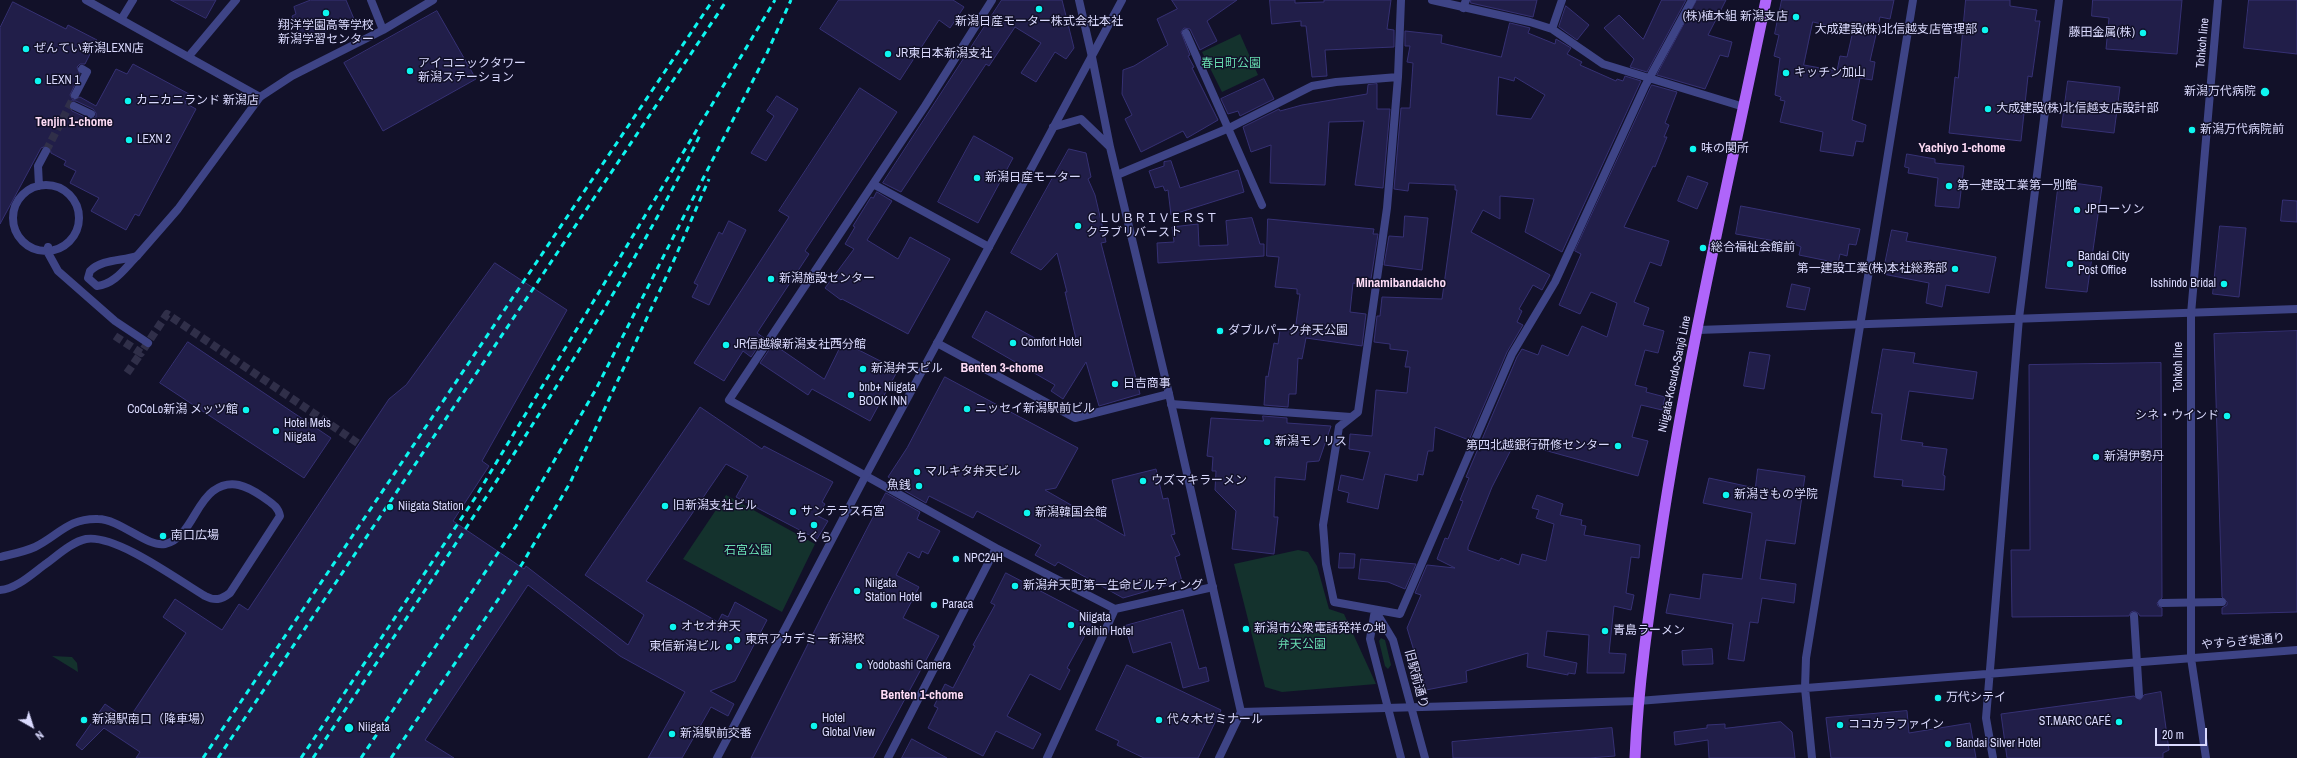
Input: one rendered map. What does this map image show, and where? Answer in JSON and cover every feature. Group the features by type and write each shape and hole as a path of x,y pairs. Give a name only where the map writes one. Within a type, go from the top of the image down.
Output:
{"main road":[{"name":"Niigata-Kosudo-Sanjō Line","path":"1635,758 1638,701 1674,447 1766,0"}],"street":[{"path":"86,0 122,18 260,97"},
{"path":"122,18 133,0"},
{"path":"189,56 236,0"},
{"path":"371,0 383,30"},
{"path":"137,256 100,263 90,271 88,278 97,286 105,285 120,275 137,256 178,209 260,97 292,76 383,30 433,0"},
{"path":"992,0 873,184 729,400 996,548 1115,609 1213,587"},
{"path":"1079,0 1110,146 1169,394 1241,712 1220,758"},
{"path":"717,758 866,475 1122,0"},
{"path":"1400,0 1398,77 1386,208 1358,412 1339,427 1323,525 1326,564 1334,602 1400,614 1512,354 1555,282 1649,79 1692,0"},
{"path":"1432,0 1530,22 1552,30 1603,64 1744,107"},
{"path":"1463,8 1466,0"},
{"path":"1552,30 1562,0"},
{"path":"1812,758 1805,688 1806,658 1912,0"},
{"path":"1993,758 1986,718 2019,318 2059,0"},
{"name":"Tohkoh line","path":"2206,758 2191,658 2190,314 2218,0"},
{"path":"1186,33 1262,205"},
{"path":"75,94 87,72 82,69"},
{"path":"1117,175 1229,128 1312,86 1336,82 1398,77"},
{"path":"74,106 91,114"},
{"path":"1053,127 1081,119 1110,146"},
{"path":"39,186 38,166 46,151"},
{"path":"873,184 989,247"},
{"path":"39,186 57,187 66,191 77,206 79,215 77,229 70,241 62,247 47,249 34,249 26,245 19,238 13,221 17,202 22,195 39,186"},
{"path":"47,249 58,271 115,321 148,343"},
{"path":"1698,330 1859,326 2019,318 2190,314 2297,309"},
{"path":"937,343 1075,418 1169,394"},
{"path":"1171,404 1351,417"},
{"path":"0,557 18,553 36,546 65,526 81,520 98,519 110,521 155,544 170,543 181,534 205,497 221,486 228,484 247,486 276,506 280,516 230,593 223,598 212,599 205,596 121,546 98,538 85,539 74,543 21,581 5,590 0,590"},
{"path":"888,758 996,548"},
{"path":"2162,603 2222,602"},
{"path":"1047,758 1115,609"},
{"path":"1375,610 1370,640 1386,708 1401,758"},
{"name":"旧駅前通り","path":"1375,610 1393,640 1426,758"},
{"path":"2134,616 2139,695"},
{"name":"やすらぎ堤通り","path":"1241,712 1638,701 2297,650"}],"green space":[{"name":"春日町公園","path":"1240,34 1258,75 1222,92 1202,52"},
{"name":"石宮公園","path":"726,495 815,544 782,612 683,559"},
{"name":"弁天公園","path":"1298,550 1308,552 1317,566 1329,609 1344,614 1376,684 1282,692 1265,687 1234,564"},
{"path":"1381,638 1385,640 1391,665 1388,669 1385,666 1379,641"},
{"path":"52,656 72,657 77,663 78,672"}],"building":[{"path":"171,0 216,0 206,18"},
{"path":"311,0 346,0 354,19 302,41 292,16 296,14 294,7"},
{"name":"JR東日本新潟支社","path":"839,0 953,0 964,7 950,28 939,20 900,80 820,29"},
{"path":"1002,0 1062,0 1074,48 1066,59 1055,52 1036,82 1021,73 1041,43 1015,27 989,66 986,64 901,192 883,183"},
{"path":"1172,0 1237,0 1207,21 1217,41 1200,50 1190,29 1184,28 1181,32 1190,55 1188,56 1194,67 1192,68 1218,120 1187,138 1183,131 1141,152 1125,119 1132,115 1122,94 1123,70 1134,66 1168,45 1157,19 1177,9"},
{"path":"1270,0 1295,0 1295,3 1324,2 1324,0 1391,0 1387,29 1394,30 1394,47 1325,50 1327,76 1312,77 1306,26 1301,26 1301,21 1272,24"},
{"path":"1471,0 1537,0 1533,17 1471,3"},
{"path":"1662,0 1686,0 1647,72 1630,67 1634,59 1604,28 1619,15 1643,39"},
{"path":"1697,0 1726,0 1708,35 1732,42 1728,57 1720,55 1705,89 1657,75"},
{"path":"1782,0 1894,0 1890,19 1880,17 1870,61 1875,62 1872,80 1860,78 1852,120 1866,125 1863,142 1856,141 1853,156 1820,151 1823,132 1780,122 1785,101 1780,100 1781,97 1775,95 1780,58 1774,56 1779,35 1775,34","holes":["1813,22 1853,31 1847,57 1840,56 1837,71 1804,65"]},
{"path":"1966,0 2010,0 2010,6 2037,10 2035,21 2040,21 2032,77 2028,76 2021,141 1949,133 1955,77 1958,78"},
{"name":"藤田金属(株)","path":"2093,0 2182,0 2177,54 2106,49 2109,18 2092,16"},
{"path":"2249,0 2297,0 2297,54 2244,48"},
{"path":"13,2 66,29 68,25 97,40 85,64 80,64 77,67 80,74 70,95 73,100 80,97 96,106 116,69 127,74 133,64 189,94 185,103 196,109 139,216 135,214 126,230 91,211 99,198 70,183 76,171 64,165 66,161 51,153 50,148 46,146 41,148 0,224 0,28","holes":["71,101 76,101 93,109 96,113 96,117 89,119 72,111 69,106"]},
{"path":"1566,6 1589,25 1577,40 1559,27"},
{"name":"アイコニックタワー 新潟ステーション","path":"437,11 476,79 383,131 344,63"},
{"path":"1510,23 1530,28 1528,33 1555,44 1556,39 1571,48 1567,54 1582,62 1580,65 1616,81 1617,79 1623,81 1625,76 1641,81 1562,252 1525,232 1534,199 1500,196 1500,219 1483,210 1471,232 1550,275 1542,290 1533,285 1519,309 1522,311 1517,322 1523,325 1507,352 1469,440 1435,427 1433,451 1428,451 1423,475 1418,474 1417,481 1385,474 1378,509 1347,502 1349,493 1338,490 1341,475 1363,480 1370,452 1349,449 1350,434 1372,436 1376,390 1407,393 1410,367 1405,367 1408,351 1390,349 1390,344 1374,342 1377,316 1380,316 1382,297 1442,299 1457,190 1455,190 1455,185 1409,183 1408,191 1394,189 1401,108 1410,108 1413,63 1407,62 1410,46 1405,46 1405,31 1442,35 1441,43 1501,57","holes":["1499,77 1514,81 1515,77 1545,95 1531,119 1497,115"]},
{"path":"1264,79 1274,99 1240,116 1238,111 1228,114 1221,99"},
{"path":"2068,81 2120,87 2114,133 2062,127"},
{"path":"1377,84 1377,109 1390,109 1383,188 1355,185 1364,121 1329,122 1325,185 1270,183 1271,145 1251,152 1243,127 1279,109 1280,111 1302,105 1367,94 1368,85"},
{"path":"1652,85 1677,92 1665,123 1669,125 1664,137 1667,137 1655,167 1653,166 1624,227 1669,241 1661,266 1650,262 1634,302 1649,308 1643,325 1664,331 1658,353 1645,350 1635,385 1647,388 1646,392 1665,397 1662,410 1641,405 1632,437 1648,441 1638,476 1515,442 1492,487 1468,547 1468,550 1499,561 1501,558 1519,565 1522,554 1546,561 1554,524 1536,518 1539,510 1532,508 1537,495 1563,504 1560,515 1582,520 1581,525 1586,526 1584,535 1640,545 1639,558 1631,557 1626,593 1634,595 1631,610 1614,606 1609,653 1626,654 1624,673 1587,673 1589,635 1547,631 1544,656 1577,663 1575,674 1568,673 1568,675 1527,667 1528,653 1466,671 1467,682 1426,690 1407,628 1421,595 1415,593 1427,565 1455,568 1437,559 1445,538 1448,539 1463,501 1460,500 1469,478 1466,477 1517,357 1522,349 1538,355 1542,345 1568,356 1582,326 1607,337 1617,303 1591,292 1580,314 1559,305 1581,254 1575,251"},
{"path":"860,88 897,112 805,251 809,254 757,333 764,338 751,357 743,351 724,381 694,363 789,217 779,211"},
{"path":"777,96 798,109 766,161 751,153 774,116 767,111"},
{"name":"新潟日産モーター","path":"974,136 1013,158 978,223 938,202"},
{"path":"1069,149 1086,153 1091,177 1088,179 1095,195 1106,242 1101,243 1140,394 1099,406 1086,362 1063,399 1051,391 1055,385 972,337 986,311 1051,347 1076,339 1065,292 1067,292 1057,253 1041,270 1011,253"},
{"name":"第一建設工業第一別館","path":"1907,154 1935,159 1935,163 1964,166 1959,208 1935,206 1938,178 1908,173 1909,168 1905,167"},
{"path":"1171,161 1180,188 1238,170 1244,192 1171,215 1168,190 1165,191 1163,186 1155,188 1149,171 1164,166 1164,162"},
{"path":"1688,176 1708,183 1697,209 1678,201"},
{"path":"2059,181 2102,187 2087,292 2046,288"},
{"path":"877,192 892,201 867,240 898,259 910,237 950,259 908,334 842,299 841,300 825,288 854,249 845,244 855,227 853,226 871,197 873,198"},
{"path":"2283,200 2297,201 2297,222 2281,221"},
{"path":"1741,206 1860,229 1856,245 1849,244 1847,256 1840,254 1838,263 1799,255 1801,247 1797,245 1736,234"},
{"path":"1405,216 1428,218 1422,270 1384,265 1389,236 1403,237"},
{"path":"1252,218 1260,244 1264,244 1264,256 1158,263 1157,243 1174,242 1172,227 1198,224 1199,246 1228,245 1226,221"},
{"path":"1268,219 1374,229 1373,234 1378,234 1370,285 1353,283 1350,312 1366,314 1362,346 1306,338 1302,359 1298,358 1296,394 1289,394 1288,407 1264,405 1266,376 1268,377 1274,343 1278,344 1280,330 1295,331 1300,294 1297,294 1297,289 1275,287 1279,257 1267,256"},
{"path":"729,221 746,230 709,305 692,297 698,285 694,283 719,232 722,234"},
{"path":"2220,226 2246,228 2239,297 2213,294"},
{"name":"第一建設工業(株)本社総務部","path":"1892,230 1908,233 1906,241 1996,257 1989,293 1946,285 1942,307 1926,303 1929,283 1883,274"},
{"name":"Niigata Station","path":"495,263 567,310 482,461 489,466 453,521 524,569 526,566 628,645 644,615 585,575 700,407 762,449 764,446 833,482 822,502 825,504 818,516 828,521 817,539 736,497 748,476 726,464 646,581 718,622 722,614 728,617 735,602 767,620 735,681 710,691 734,704 728,716 711,707 682,758 648,758 685,692 620,656 528,585 425,740 454,758 136,758 140,752 104,728 82,750 76,745 105,704 128,720 186,633 163,617 175,599 222,630 239,604 248,610 389,399 406,385"},
{"path":"1792,284 1810,288 1805,310 1787,307"},
{"path":"2297,331 2297,612 2222,614 2222,608 2227,605 2227,602 2222,597 2214,334"},
{"name":"CoCoLo新潟 メッツ館","path":"188,342 331,438 304,478 160,383"},
{"path":"843,342 898,370 870,421 812,389 808,395 760,363 773,344 824,379"},
{"path":"1883,349 1915,353 1913,363 1977,372 1973,399 1909,391 1901,440 1923,443 1922,446 1947,449 1943,475 1945,476 1944,490 1902,486 1903,480 1874,477 1882,414 1872,413"},
{"path":"1750,352 1770,355 1764,389 1744,386"},
{"name":"新潟伊勢丹","path":"2161,363 2162,598 2157,603 2158,606 2162,608 2162,616 2140,616 2134,611 2131,612 2129,616 2012,617 2011,550 2030,550 2029,365"},
{"path":"945,377 1078,448 1056,488 1045,490 1125,536 1112,480 1156,469 1163,499 1168,498 1175,534 1171,535 1180,555 1175,557 1182,581 1123,598 1058,562 1055,566 1035,555 1041,545 977,511 973,518 929,496 926,503 891,483 893,479 888,477 907,448"},
{"name":"新潟モノリス","path":"1263,416 1287,418 1287,423 1331,426 1319,461 1307,462 1305,480 1275,477 1274,517 1278,517 1274,554 1232,549 1236,511 1215,490 1216,471 1212,471 1213,457 1207,456 1211,418 1263,421"},
{"path":"1758,469 1805,476 1795,544 1766,540 1760,579 1796,584 1794,603 1762,598 1758,623 1750,622 1744,661 1728,659 1733,624 1666,613 1670,594 1700,599 1703,574 1742,579 1752,513 1703,503 1709,478 1755,488"},
{"path":"886,493 920,512 917,519 940,531 928,554 922,551 919,558 908,552 896,575 919,587 903,618 939,636 873,758 751,758 828,604"},
{"path":"1340,553 1355,554 1354,568 1339,568"},
{"path":"1361,559 1416,564 1405,589 1388,582 1359,579"},
{"path":"1006,573 1094,619 1067,668 1070,670 1060,690 1030,674 1007,716 1041,734 1033,749 996,731 983,756 928,728 938,708 934,706 945,684 953,688 975,646 973,645 995,605 991,603"},
{"path":"1183,610 1199,669 1206,667 1209,681 1183,688 1171,642 1133,653 1125,626"},
{"path":"1712,649 1713,664 1683,665 1682,651"},
{"name":"代々木ゼミナール","path":"1127,665 1221,710 1198,758 1144,758 1117,745 1119,741 1096,730"},
{"path":"2161,692 2169,750 2163,753 2163,758 2007,758 2001,714 2134,696 2140,700 2144,695"},
{"path":"1907,711 1909,733 1970,723 1976,758 1831,758 1826,718"},
{"path":"1781,722 1792,732 1795,758 1709,758 1708,740 1675,745 1674,732 1707,728 1707,725 1725,724 1725,728"},
{"path":"1612,728 1615,756 1589,758 1453,758 1452,742"},
{"path":"912,739 947,758 902,758"}],"tunnel":[{"path":"46,151 75,95"},
{"path":"115,336 141,353 167,314 359,444"},
{"path":"127,373 141,353"}],"railway":[{"path":"203,758 713,0"},
{"path":"218,758 727,0"},
{"path":"301,758 475,498 775,0"},
{"path":"361,758 516,526 595,391 767,53 791,0"},
{"path":"313,758 527,434 650,230 701,133"},
{"path":"391,758 522,564 570,483 674,260 709,179"}],"place":[{"name":"新潟日産モーター株式会社本社","path":"1039,9"},
{"name":"翔洋学園高等学校 新潟学習センター","path":"326,13"},
{"name":"(株)植木組 新潟支店","path":"1796,17"},
{"name":"大成建設(株)北信越支店管理部","path":"1985,30"},
{"name":"藤田金属(株)","path":"2143,33"},
{"name":"ぜんてい新潟LEXN店","path":"26,49"},
{"name":"JR東日本新潟支社","path":"888,54"},
{"name":"アイコニックタワー 新潟ステーション","path":"410,71"},
{"name":"キッチン加山","path":"1786,73"},
{"name":"LEXN 1","path":"38,81"},
{"name":"新潟万代病院","path":"2265,92"},
{"name":"カニカニランド 新潟店","path":"128,101"},
{"name":"大成建設(株)北信越支店設計部","path":"1988,109"},
{"name":"新潟万代病院前","path":"2192,130"},
{"name":"LEXN 2","path":"129,140"},
{"name":"味の関所","path":"1693,149"},
{"name":"新潟日産モーター","path":"977,178"},
{"name":"第一建設工業第一別館","path":"1949,186"},
{"name":"JPローソン","path":"2077,210"},
{"name":"ＣＬＵＢＲＩＶＥＲＳＴ クラブリバースト","path":"1078,226"},
{"name":"総合福祉会館前","path":"1703,248"},
{"name":"Bandai City Post Office","path":"2070,264"},
{"name":"第一建設工業(株)本社総務部","path":"1955,269"},
{"name":"新潟施設センター","path":"771,279"},
{"name":"Isshindo Bridal","path":"2224,284"},
{"name":"ダブルパーク弁天公園","path":"1220,331"},
{"name":"Comfort Hotel","path":"1013,343"},
{"name":"JR信越線新潟支社西分館","path":"726,345"},
{"name":"新潟弁天ビル","path":"863,369"},
{"name":"日吉商事","path":"1115,384"},
{"name":"bnb+ Niigata BOOK INN","path":"851,395"},
{"name":"ニッセイ新潟駅前ビル","path":"967,409"},
{"name":"CoCoLo新潟 メッツ館","path":"246,410"},
{"name":"シネ・ウインド","path":"2227,416"},
{"name":"Hotel Mets Niigata","path":"276,431"},
{"name":"新潟モノリス","path":"1267,442"},
{"name":"第四北越銀行研修センター","path":"1618,446"},
{"name":"新潟伊勢丹","path":"2096,457"},
{"name":"マルキタ弁天ビル","path":"917,472"},
{"name":"ウズマキラーメン","path":"1143,481"},
{"name":"魚銭","path":"919,486"},
{"name":"新潟きもの学院","path":"1726,495"},
{"name":"旧新潟支社ビル","path":"665,506"},
{"name":"Niigata Station","path":"390,507"},
{"name":"サンテラス石宮","path":"793,512"},
{"name":"新潟韓国会館","path":"1027,513"},
{"name":"ちくら","path":"814,525"},
{"name":"南口広場","path":"163,536"},
{"name":"NPC24H","path":"956,559"},
{"name":"新潟弁天町第一生命ビルディング","path":"1015,586"},
{"name":"Niigata Station Hotel","path":"857,591"},
{"name":"Paraca","path":"934,605"},
{"name":"Niigata Keihin Hotel","path":"1071,625"},
{"name":"オセオ弁天","path":"673,627"},
{"name":"新潟市公衆電話発祥の地","path":"1246,629"},
{"name":"青島ラーメン","path":"1605,631"},
{"name":"東京アカデミー新潟校","path":"737,640"},
{"name":"東信新潟ビル","path":"729,647"},
{"name":"Yodobashi Camera","path":"859,666"},
{"name":"万代シテイ","path":"1938,698"},
{"name":"新潟駅南口（降車場）","path":"84,720"},
{"name":"代々木ゼミナール","path":"1159,720"},
{"name":"ST.MARC CAFÉ","path":"2119,722"},
{"name":"ココカラファイン","path":"1840,725"},
{"name":"Hotel Global View","path":"814,726"},
{"name":"Niigata","path":"349,728"},
{"name":"新潟駅前交番","path":"672,734"},
{"name":"Bandai Silver Hotel","path":"1948,744"}],"district":[{"name":"Tenjin 1-chome","path":"74,123"},
{"name":"Yachiyo 1-chome","path":"1962,149"},
{"name":"Minamibandaicho","path":"1401,284"},
{"name":"Benten 3-chome","path":"1002,369"},
{"name":"Benten 1-chome","path":"922,696"}]}
